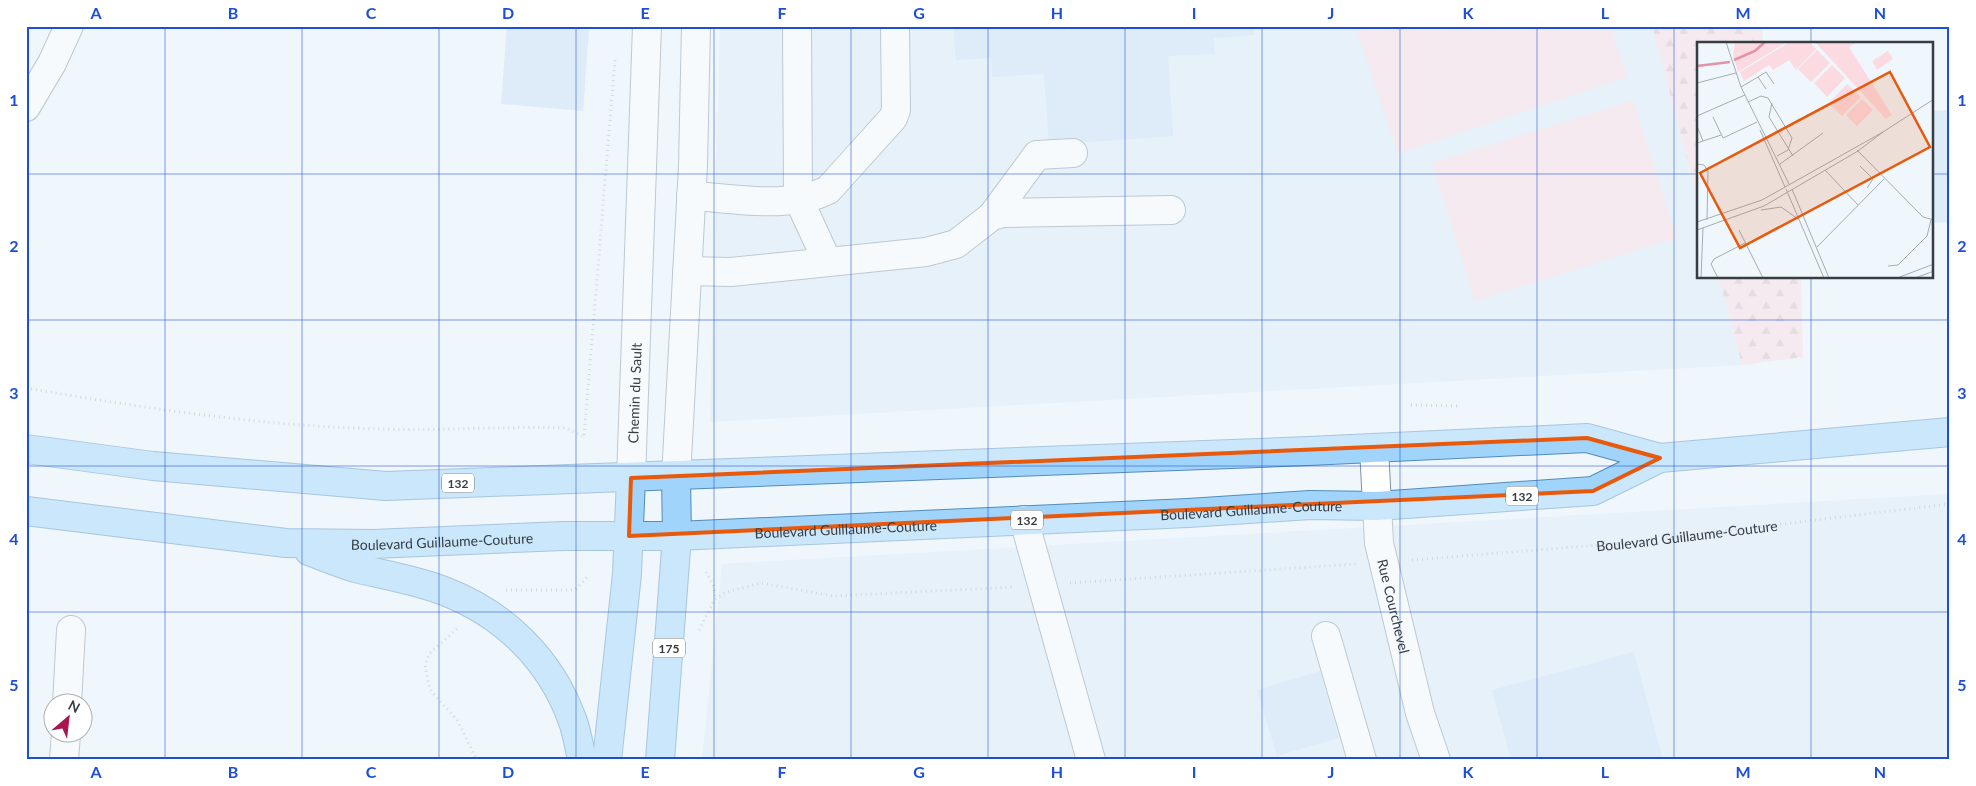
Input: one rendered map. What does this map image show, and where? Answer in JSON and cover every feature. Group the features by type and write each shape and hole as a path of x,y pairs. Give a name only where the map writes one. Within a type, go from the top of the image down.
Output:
{"main road":[{"name":"Boulevard Guillaume-Couture","path":"26,449 153,466 386,486 676,477 728,472 1374,448 1586,438 1660,458 1950,432"},
{"name":"Boulevard Guillaume-Couture","path":"26,511 286,543 372,544 563,536 677,536 1188,513 1310,504 1377,506 1593,491 1660,458"},
{"name":"175","path":"660,760 677,536 676,477"},
{"name":"Chemin du Sault","path":"607,760 629,536 631,478"},
{"path":"286,543 353,567 444,591 478,608 512,630 538,656 559,689 573,720 582,760"}],"street":[{"path":"26,107 52,63 68,26"},
{"name":"Chemin du Sault","path":"631,478 647,26"},
{"path":"676,477 691,196 696,26"},
{"path":"797,26 798,198 822,250 825,262"},
{"path":"691,196 768,201 816,196 828,190 893,118 896,110 895,26"},
{"path":"687,271 731,272 943,249 970,234 992,216 1037,155 1074,153"},
{"path":"992,216 1003,213 1171,210"},
{"name":"Rue Courchevel","path":"1374,448 1377,506 1383,562 1420,713 1436,760"},
{"path":"1024,520 1092,760"},
{"path":"68,694 71,630"},
{"path":"1326,636 1362,760"},
{"path":"64,760 65,744"}],"path":[{"path":"26,388 150,409 265,423 380,429 566,428 584,437 615,56"},
{"path":"1411,405 1461,406"},
{"name":"Boulevard Guillaume-Couture","path":"1425,560 1624,543 1950,504"},
{"path":"701,627 715,599 714,586 706,572"},
{"path":"504,590 575,590 589,575"},
{"path":"715,599 726,592 761,583"},
{"path":"461,624 430,653 425,665 430,690 457,720 477,760"}],"highlighted area":[{"path":"1587,438 1660,458 1593,491 629,536 631,478"}],"shaded area":[{"path":"720,26 1652,26 1697,197 1697,279 1719,279 1742,365 710,422"},
{"path":"1950,494 1950,760 702,760 722,564"}],"green space":[{"path":"1355,26 1610,26 1628,77 1398,154"},
{"path":"1652,26 1762,26 1763,42 1697,42 1697,197"},
{"path":"1633,100 1677,238 1475,301 1432,163"},
{"path":"1719,279 1801,279 1803,357 1742,365"}],"building":[{"path":"507,26 589,30 583,111 501,104"},
{"path":"953,26 1254,26 1254,35 1214,38 1215,54 1168,56 1173,136 1049,145 1044,74 992,77 991,58 956,60"},
{"path":"1950,110 1950,222 1934,223 1934,111"},
{"path":"1634,652 1663,760 1511,760 1492,690"},
{"path":"1320,671 1339,738 1277,756 1257,690"}]}
